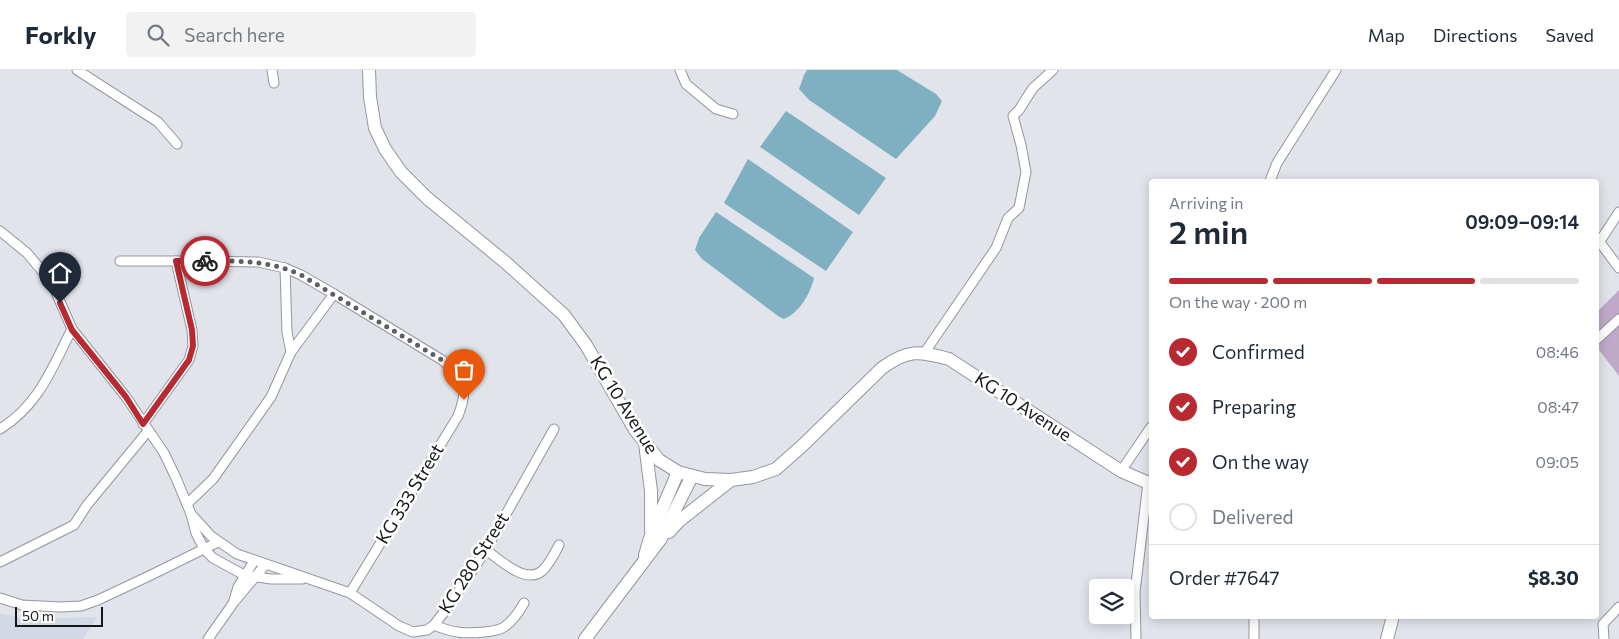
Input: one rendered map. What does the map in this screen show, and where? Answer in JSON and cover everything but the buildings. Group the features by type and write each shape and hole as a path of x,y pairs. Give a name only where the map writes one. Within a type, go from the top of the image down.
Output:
{"street":[{"path":"272,70 274,83"},
{"name":"KG 10 Avenue","path":"369,70 370,97 375,128 385,148 401,172 427,198 505,262 564,315 586,345 635,430 659,460 678,472 705,479 731,480 753,477 776,469 882,368 895,358 912,353 925,352 949,359 1121,471 1149,484"},
{"path":"680,70 686,84 716,109 732,114"},
{"path":"925,352 996,248 1008,218 1019,208 1026,172 1021,145 1012,116 1019,110 1033,88 1053,70"},
{"path":"1271,179 1277,163 1336,70"},
{"path":"82,71 158,122 177,144"},
{"path":"1599,238 1619,212"},
{"name":"KG 280 Street","path":"0,231 28,253 44,272 55,290 72,330 126,397 164,453 187,504 196,533 204,549 213,558 244,575 255,578 286,580 308,579"},
{"path":"1599,240 1619,268"},
{"name":"KG 333 Street","path":"120,261 258,262 285,268 334,294 442,360 460,378 464,389 464,400 458,416 350,593"},
{"path":"0,562 74,526 87,505 145,427 189,360 193,346 192,330 176,261"},
{"path":"285,268 287,332 291,352"},
{"path":"187,504 213,479 271,397 291,352 334,294"},
{"path":"1599,337 1619,319"},
{"path":"0,429 19,415 36,396 72,330"},
{"name":"KG 280 Street","path":"191,514 218,542 237,554 350,593 399,626 413,632 427,630 434,625 448,607 486,550 554,429"},
{"path":"1121,471 1149,430"},
{"path":"645,443 656,538"},
{"path":"656,538 678,472"},
{"path":"585,639 641,565 692,476"},
{"path":"656,538 731,480"},
{"path":"1136,639 1134,592 1149,491"},
{"path":"0,598 22,605 81,606 98,600 218,542"},
{"path":"486,550 525,575 534,575 544,570 559,545"},
{"path":"234,602 238,587 254,561"},
{"path":"208,639 234,602 265,565"},
{"path":"434,625 456,633 468,634 495,630 502,628 510,622 524,602"},
{"path":"1604,639 1603,624 1619,607"},
{"path":"1254,619 1254,639"},
{"path":"1387,639 1392,619"}],"shaded area":[{"path":"1619,290 1619,376 1599,350 1599,310"},
{"path":"0,613 24,619 97,617 83,639 0,639"}],"water":[{"path":"807,70 897,70 936,94 942,101 935,116 896,159 809,100 799,89"},
{"path":"786,111 886,178 859,215 760,147"},
{"path":"748,159 853,232 826,271 724,203"},
{"path":"716,212 814,278 804,302 790,316 784,319 778,316 702,259 695,250 699,238"}],"way so far":[{"path":"205,261 258,262 285,268 301,275 442,360 460,378 464,389 464,400"}],"route":[{"path":"60,303 72,330 126,397 143,424 189,360 193,346 192,330 176,261 205,261"}]}
